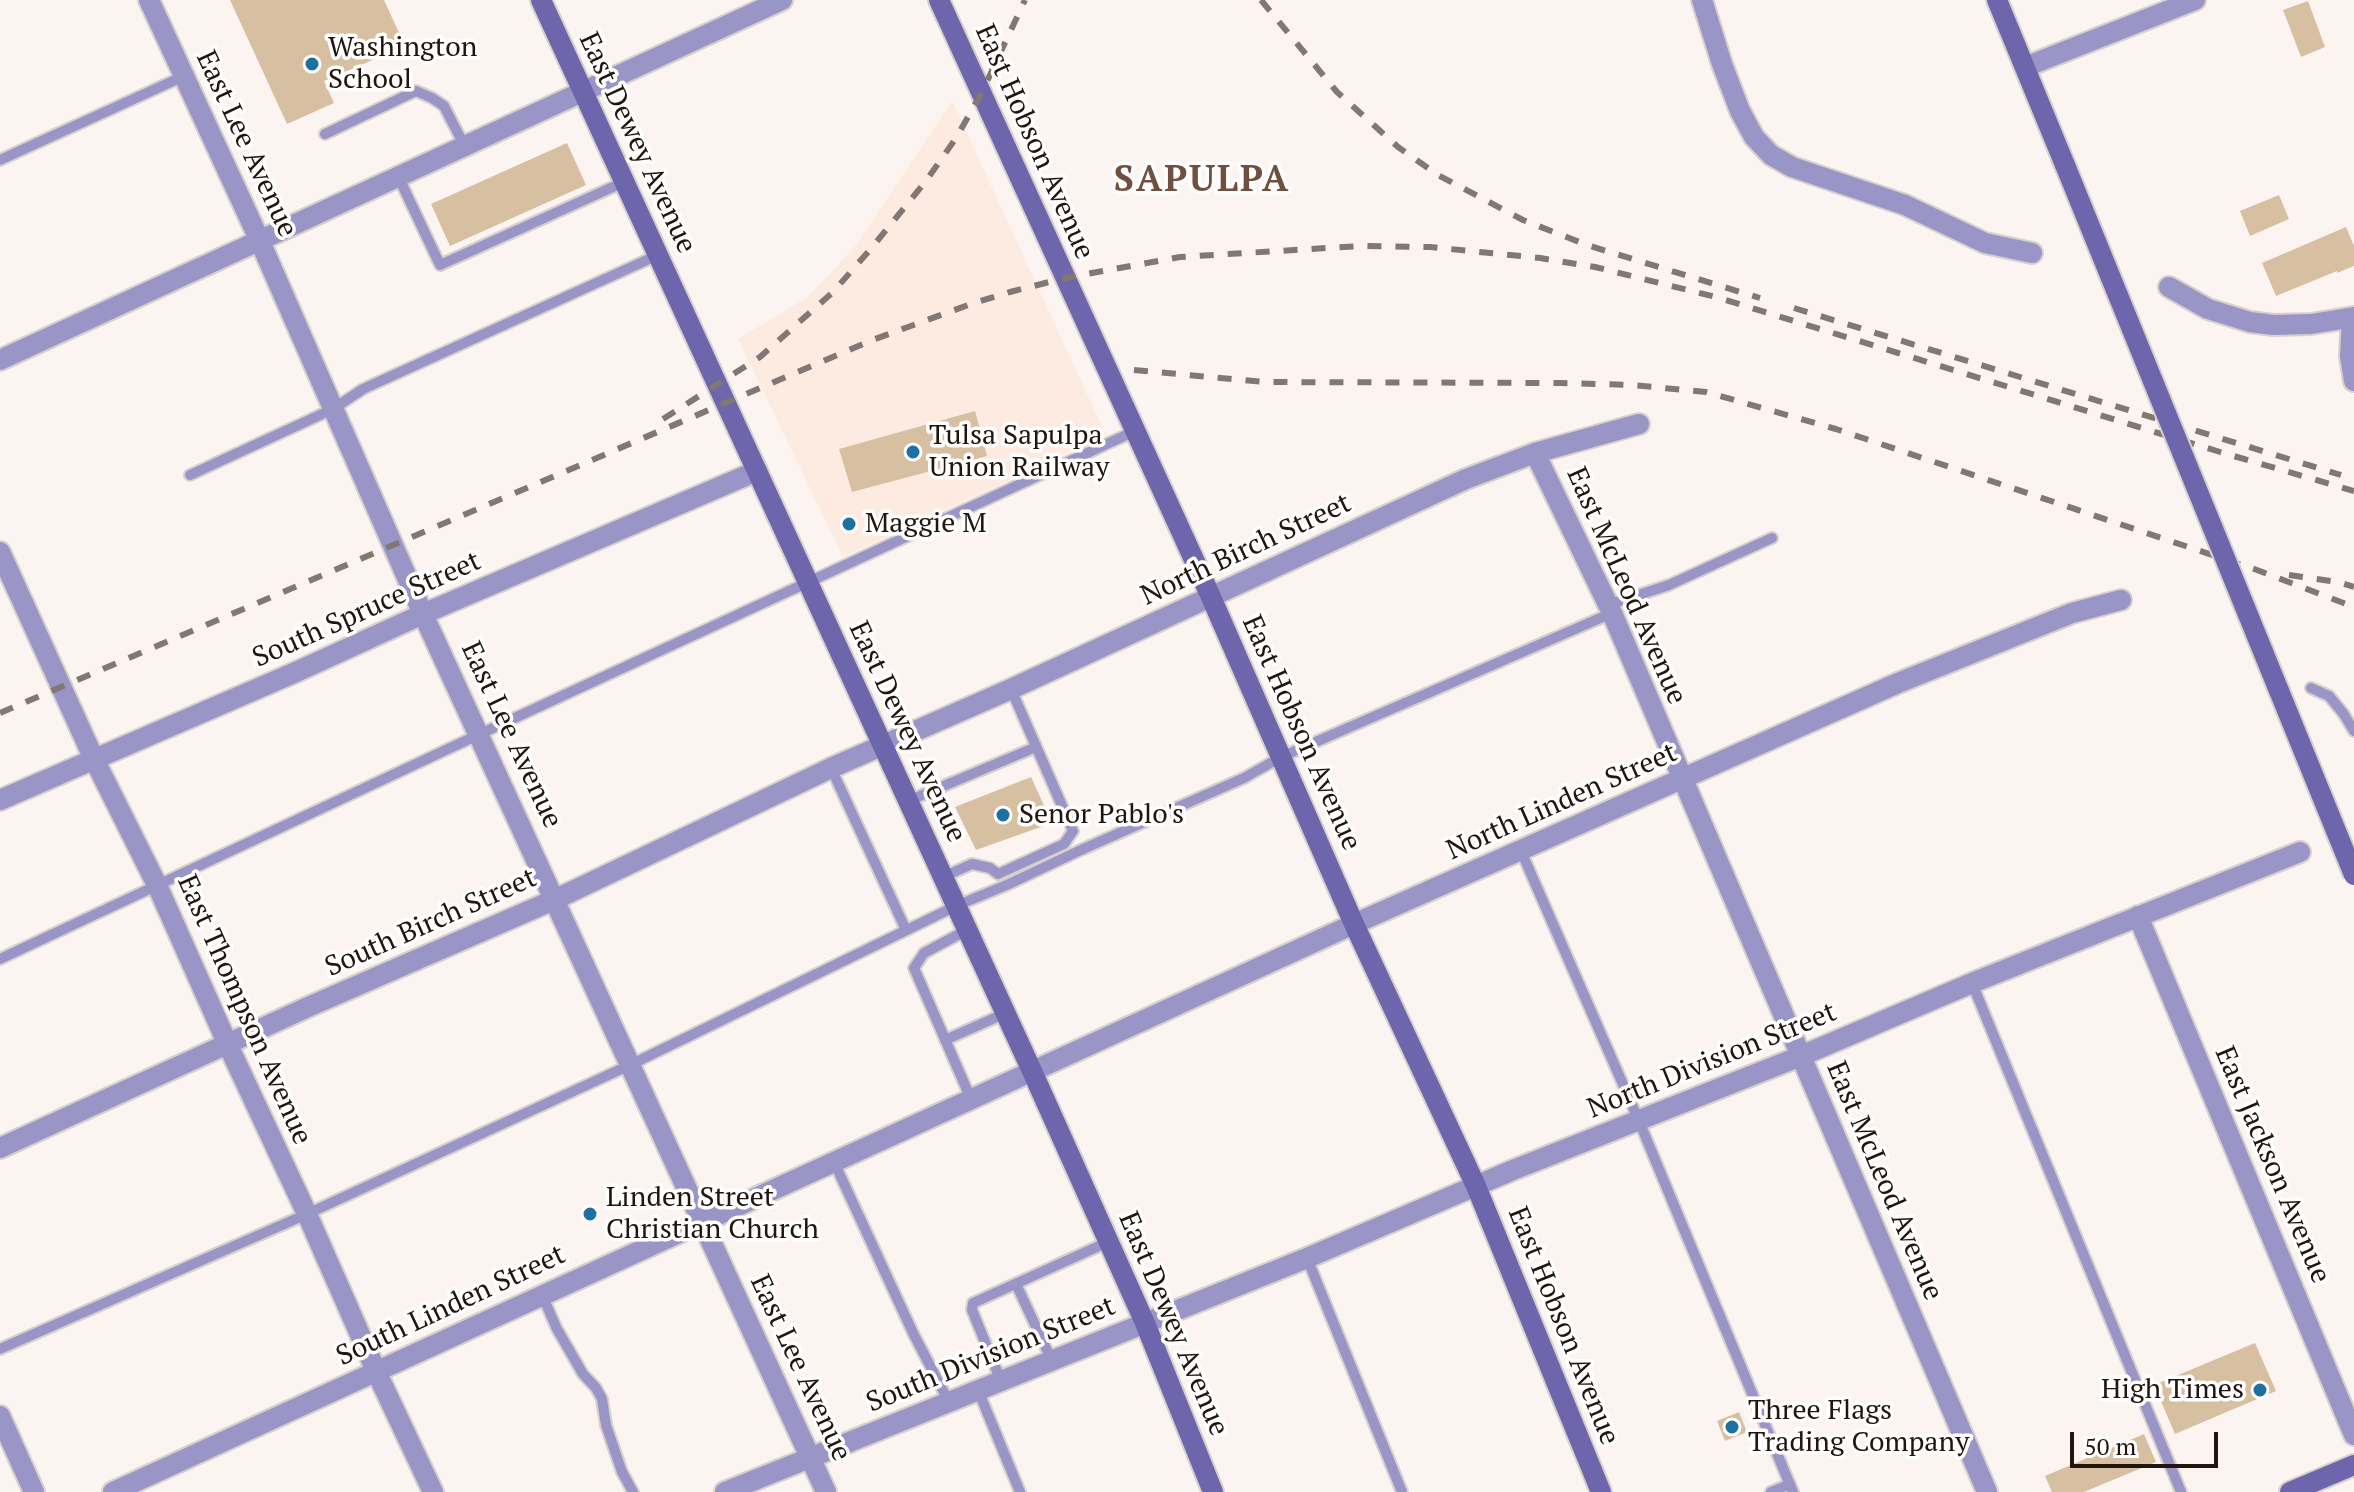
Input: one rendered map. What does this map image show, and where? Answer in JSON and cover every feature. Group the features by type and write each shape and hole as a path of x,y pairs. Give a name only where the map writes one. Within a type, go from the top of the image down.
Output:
{"street":[{"name":"East Lee Avenue","path":"149,0 259,239 423,614 826,1492"},
{"name":"East Dewey Avenue","path":"541,0 1006,1013 1145,1323 1213,1492"},
{"path":"0,360 782,0"},
{"name":"East Hobson Avenue","path":"939,0 1211,597 1354,924 1476,1186 1601,1492"},
{"path":"1702,0 1740,111 1754,137 1771,155 1792,167 1905,205 1985,243 2032,253"},
{"path":"1997,0 2354,875"},
{"path":"2025,67 2195,0"},
{"path":"2169,287 2208,309 2250,322 2311,324 2353,318 2350,356 2354,381"},
{"name":"North Birch Street","path":"882,744 1011,689 1466,479 1535,453 1639,424"},
{"name":"East McLeod Avenue","path":"1535,453 1610,609 1987,1492"},
{"name":"South Spruce Street","path":"0,800 757,471"},
{"name":"East Thompson Avenue","path":"0,552 94,759 157,885 433,1492"},
{"name":"North Linden Street","path":"1032,1071 1354,924 1898,683 2072,613 2121,600"},
{"name":"South Birch Street","path":"0,1148 308,1007 556,899 882,744"},
{"name":"North Division Street","path":"1145,1323 1801,1056 1972,983 2300,852"},
{"name":"East Jackson Avenue","path":"2138,916 2354,1435"},
{"name":"South Linden Street","path":"113,1492 1032,1071"},
{"name":"South Division Street","path":"725,1492 1145,1323"},
{"path":"0,1416 34,1492"},
{"path":"2299,1490 2354,1465"}],"lane":[{"path":"0,160 184,76"},
{"path":"325,134 416,91 444,106 464,145"},
{"path":"398,176 440,265 624,182"},
{"path":"190,475 333,409 363,389 658,255"},
{"path":"0,959 1135,431"},
{"path":"0,1349 307,1214 630,1065 956,906 1244,778 1281,757 1772,538"},
{"path":"2311,688 2329,696 2354,731"},
{"path":"943,877 972,864 990,868 998,874 1064,844 1073,831 1011,689"},
{"path":"908,801 1036,747"},
{"path":"831,768 906,930"},
{"path":"1521,851 1639,1121 1792,1488 1771,1492"},
{"path":"967,930 924,953 914,968 971,1100"},
{"path":"1972,983 2181,1492"},
{"path":"945,1040 1006,1013"},
{"path":"834,1162 914,1335 949,1402"},
{"path":"1001,1381 972,1310 973,1303 1108,1242"},
{"path":"1307,1258 1402,1492"},
{"path":"1016,1284 1052,1361"},
{"path":"542,1295 557,1329 583,1374 602,1399 606,1425 622,1472 633,1492"},
{"path":"978,1390 1020,1492"}],"shaded area":[{"path":"952,101 1106,435 843,557 738,339 808,297 856,245"}],"building":[{"name":"Washington School","path":"230,0 384,0 405,46 324,81 334,103 287,124"},
{"path":"2308,1 2325,47 2301,57 2283,10"},
{"path":"567,143 586,185 450,246 431,204"},
{"path":"2279,195 2289,219 2250,236 2240,211"},
{"path":"2346,227 2354,246 2354,266 2276,296 2262,263"},
{"name":"Tulsa Sapulpa Union Railway","path":"975,411 987,456 852,492 839,449"},
{"name":"Senor Pablo's","path":"1031,777 1052,823 976,850 955,807"},
{"path":"2255,1343 2276,1391 2175,1434 2154,1385"},
{"name":"Three Flags Trading Company","path":"1739,1412 1747,1432 1725,1441 1717,1421"},
{"path":"2144,1434 2156,1462 2084,1492 2052,1492 2045,1476"}],"railway":[{"path":"663,419 760,357 833,292 869,251 926,181 956,138 981,94 1025,0"},
{"path":"1261,0 1337,92 1398,147 1438,175 1523,220 1587,245 1760,298"},
{"path":"0,713 875,339 1010,292 1065,278 1180,257 1360,246 1430,247 1595,267 1716,297 2354,491"},
{"path":"1794,308 2341,475"},
{"path":"1134,370 1264,382 1561,383 1632,385 1706,392 1836,429 2257,570 2354,607"},
{"path":"2289,575 2354,587"}],"place":[{"name":"Washington School","path":"312,64"},
{"name":"Tulsa Sapulpa Union Railway","path":"913,452"},
{"name":"Maggie M","path":"849,524"},
{"name":"Senor Pablo's","path":"1003,815"},
{"name":"Linden Street Christian Church","path":"590,1214"},
{"name":"High Times","path":"2260,1390"},
{"name":"Three Flags Trading Company","path":"1732,1427"}],"district":[{"name":"SAPULPA","path":"1202,181"}]}
